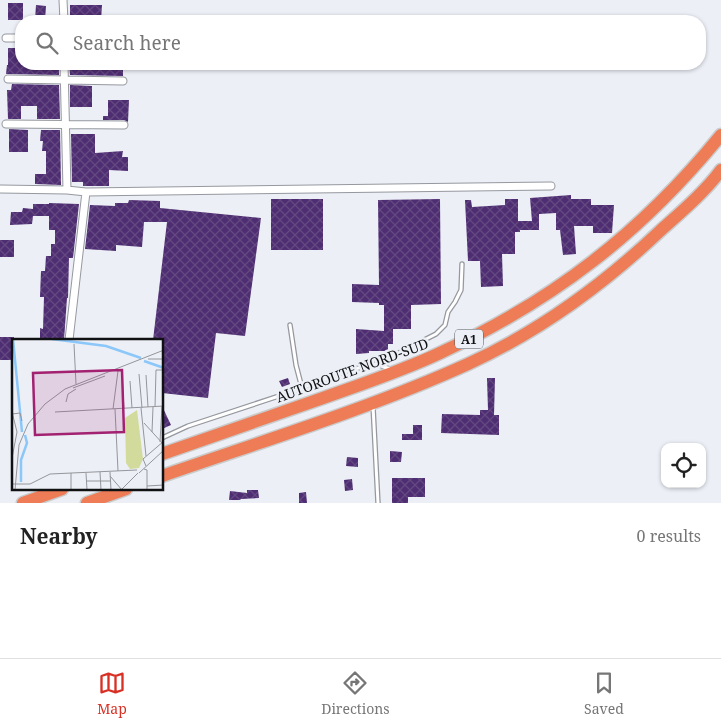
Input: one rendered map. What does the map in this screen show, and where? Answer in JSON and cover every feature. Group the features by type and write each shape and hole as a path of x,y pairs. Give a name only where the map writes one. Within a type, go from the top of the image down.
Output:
{"highway":[{"name":"AUTOROUTE NORD-SUD","path":"164,453 398,371 439,354 493,327 543,297 590,265 628,234 668,195 721,135"},
{"name":"A1","path":"164,475 373,402 468,364 513,340 554,316 636,254 721,170"},
{"path":"32,497 58,490"},
{"path":"87,503 123,490"}],"street":[{"path":"63,0 64,15"},
{"path":"6,38 15,38"},
{"path":"64,70 67,190"},
{"path":"8,80 123,81"},
{"path":"6,124 124,124"},
{"path":"0,189 86,192 551,186"},
{"path":"69,339 86,192"}],"lane":[{"path":"164,437 188,426 350,370 376,364 436,334 445,326 448,312 461,290 462,264"},
{"path":"290,325 296,365 302,388"},
{"path":"376,364 398,371"},
{"path":"373,402 378,503"}],"building":[{"path":"8,3 23,3 23,15 15,15 15,20 8,20"},
{"path":"36,5 46,6 45,15 35,15"},
{"path":"70,5 102,5 101,15 70,15"},
{"path":"8,48 15,48 15,70 59,70 59,75 6,74"},
{"path":"70,70 123,70 123,76 70,75"},
{"path":"12,84 59,85 60,119 37,119 37,106 21,106 21,119 8,119 7,90 11,90"},
{"path":"70,85 92,86 92,107 70,107"},
{"path":"108,100 129,100 128,122 124,120 103,120 103,116 108,116"},
{"path":"9,129 28,130 28,152 9,152"},
{"path":"41,130 60,130 61,185 35,184 35,174 46,174 46,151 42,151 43,141 40,141"},
{"path":"71,134 95,134 95,153 123,151 122,157 128,157 128,171 109,170 109,186 83,186 83,182 72,182"},
{"path":"571,195 571,199 591,199 591,205 614,205 612,233 593,233 593,226 574,226 576,254 563,255 560,230 556,230 556,213 539,214 539,230 520,230 520,232 515,232 515,254 502,254 503,286 481,287 480,261 468,261 465,200 471,200 472,207 505,205 505,199 518,199 518,221 532,221 530,198"},
{"path":"271,199 323,199 323,250 271,250"},
{"path":"440,199 441,304 411,305 411,329 393,329 393,344 388,344 388,351 369,351 369,353 356,354 356,329 384,331 384,305 379,305 379,303 352,302 352,284 379,285 378,200"},
{"path":"129,200 160,201 160,208 261,218 245,336 216,333 208,398 164,393 164,339 153,339 167,222 144,222 142,247 116,245 116,251 85,249 90,205 115,206 115,203 128,203"},
{"path":"33,204 79,204 73,258 69,258 64,339 40,339 40,328 43,329 44,297 40,297 41,271 45,271 46,256 51,256 51,244 55,244 55,230 49,230 49,216 33,216 32,224 10,225 11,212 22,212 23,208 33,209"},
{"path":"0,240 14,240 14,257 0,257"},
{"path":"0,337 14,337 12,339 12,360 0,360"},
{"path":"288,378 290,384 282,387 279,381"},
{"path":"487,378 495,378 494,415 499,415 499,435 441,433 442,414 480,415 480,410 488,410"},
{"path":"164,410 171,425 164,428"},
{"path":"413,425 422,425 422,440 402,440 402,434 413,434"},
{"path":"390,451 402,452 401,462 390,462"},
{"path":"347,457 358,458 358,467 346,466"},
{"path":"392,478 425,478 425,497 408,497 408,503 392,503"},
{"path":"352,479 353,490 345,491 344,480"},
{"path":"247,490 258,490 259,498 229,500 230,491 247,493"},
{"path":"306,492 307,503 299,503 299,493"}]}
